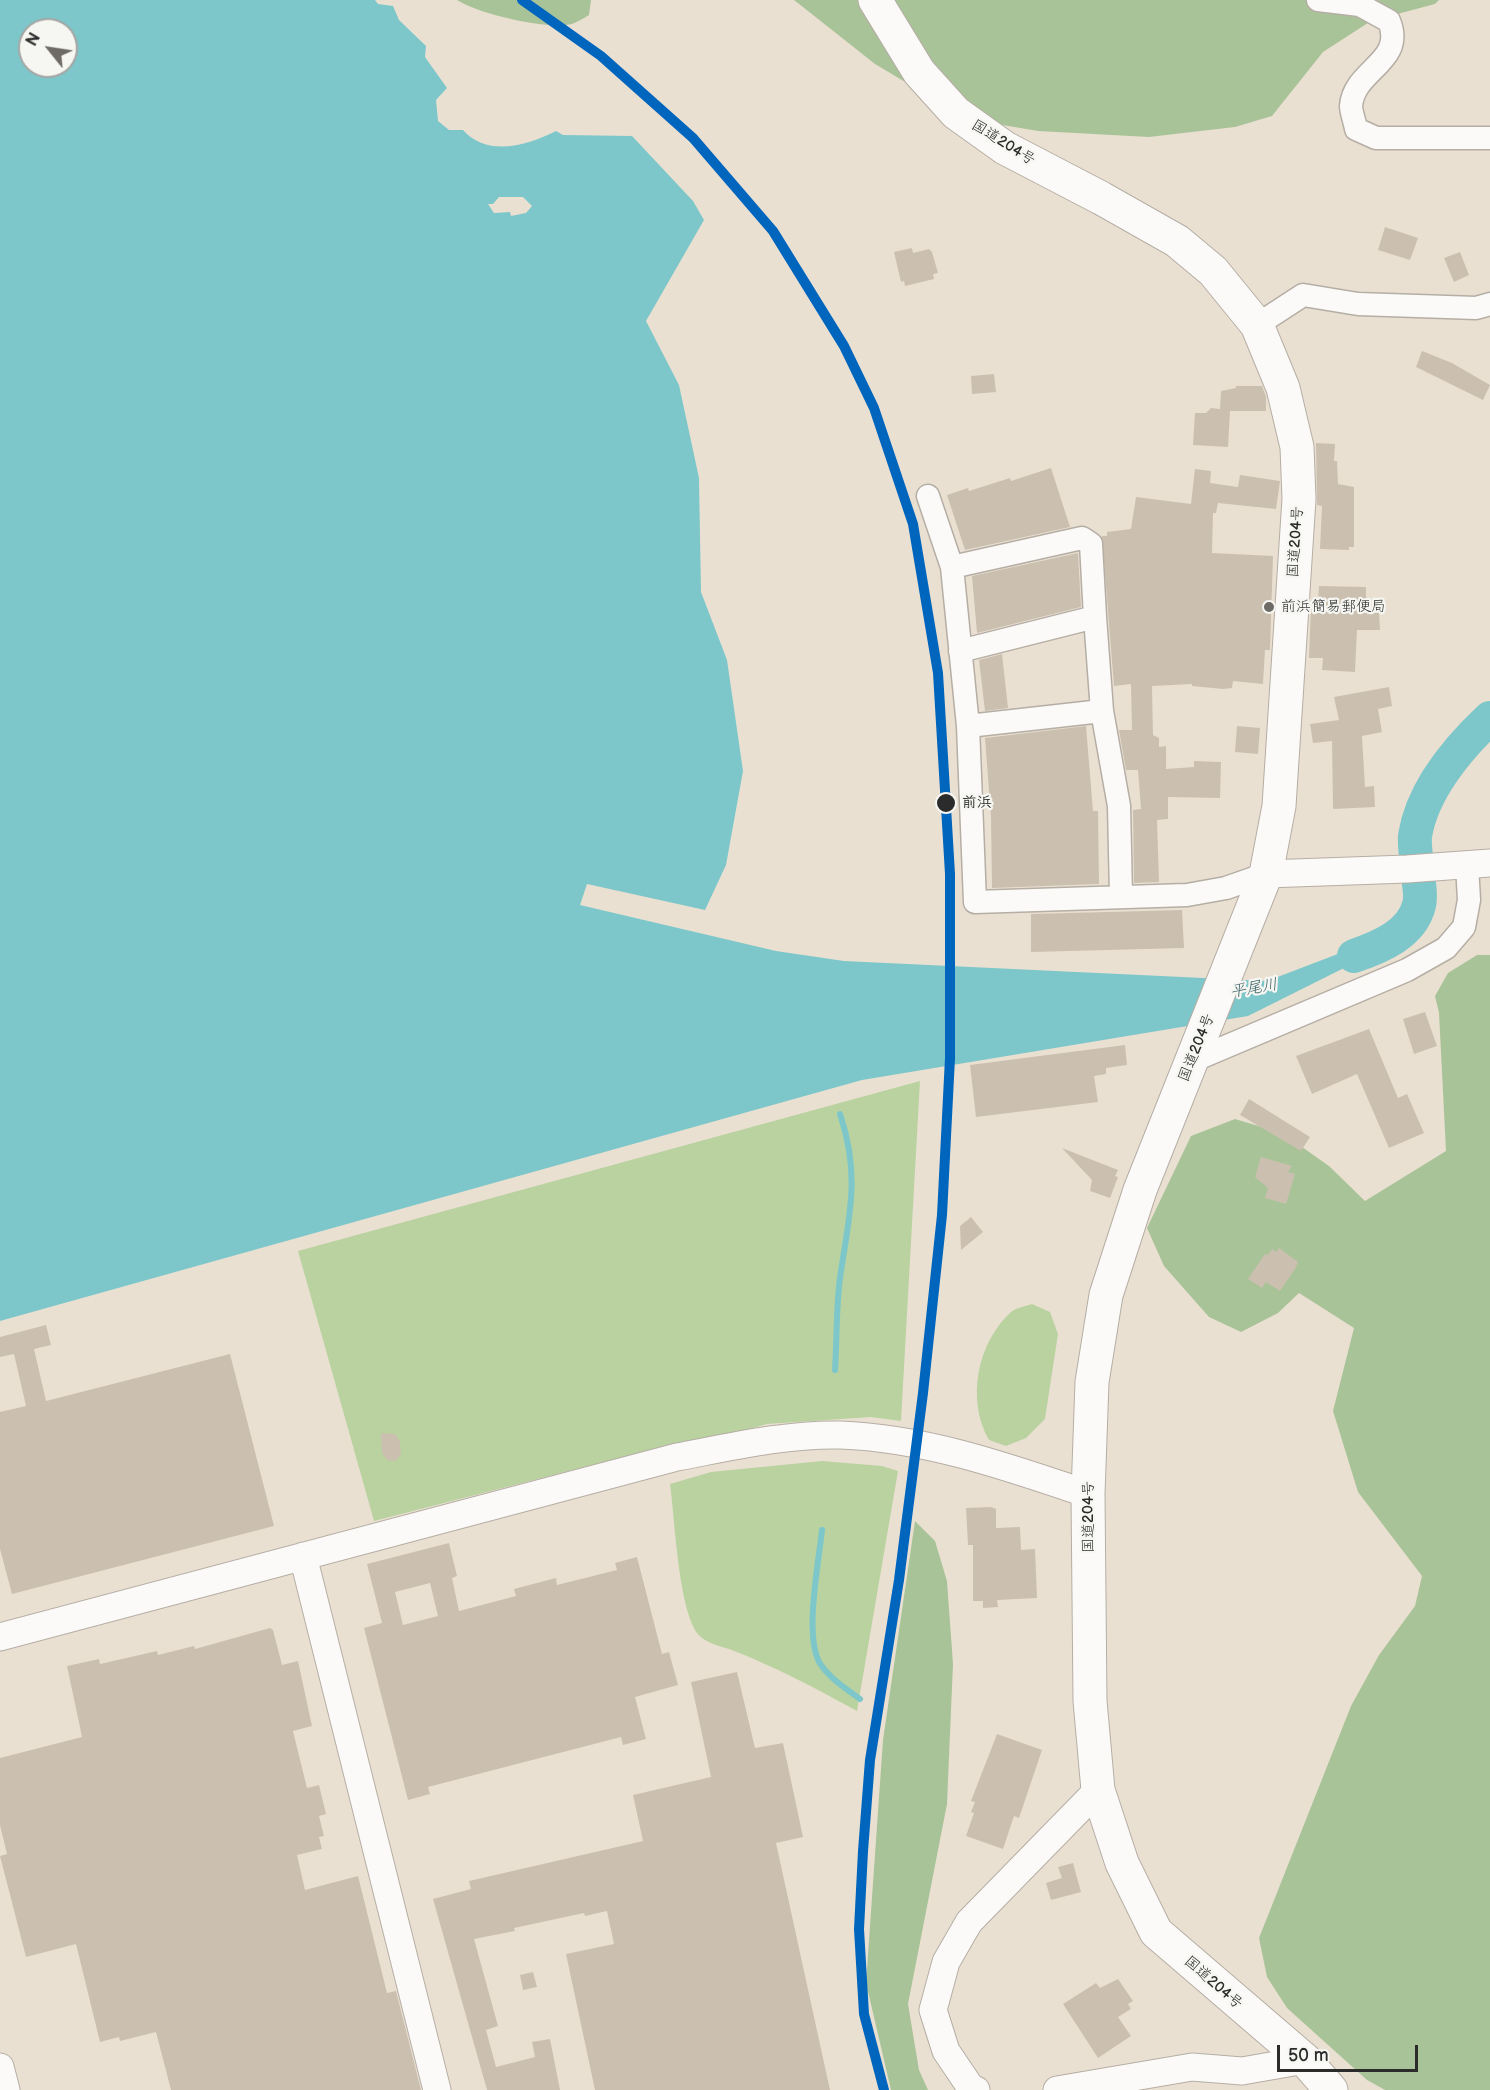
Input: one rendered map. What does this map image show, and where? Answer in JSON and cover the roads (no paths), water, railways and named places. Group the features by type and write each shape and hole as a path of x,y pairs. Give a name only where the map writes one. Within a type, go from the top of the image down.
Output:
{"highway":[{"name":"国道204号","path":"875,0 919,72 956,113 1005,148 1177,241 1213,271 1257,325 1283,388 1297,447 1299,499 1279,806 1266,874 1140,1190 1106,1295 1092,1382 1088,1494 1090,1701 1098,1790 1122,1863 1156,1932 1305,2061 1331,2090"}],"street":[{"path":"1318,0 1360,5 1389,21 1394,33 1393,47 1355,94 1351,106 1356,129 1376,138 1490,138"},
{"path":"1257,325 1303,295 1358,304 1476,308 1490,304"},
{"path":"928,496 952,567 968,726 975,902 1187,895 1226,888 1266,874 1469,865 1469,900 1464,927 1446,948 1407,970 1195,1052"},
{"path":"952,567 1082,538 1091,543 1102,711 1119,806 1121,896"},
{"path":"960,651 1095,617"},
{"path":"968,726 1102,711"},
{"path":"0,1637 677,1457 770,1440 838,1435 947,1449 1088,1494"},
{"path":"303,1556 437,2090"},
{"path":"976,2090 971,2088 946,2051 933,2010 946,1962 969,1922 1098,1790"},
{"path":"1057,2090 1192,2067 1242,2071 1305,2061"},
{"path":"0,2067 6,2090"}],"water":[{"path":"0,0 375,0 378,4 393,6 399,20 426,46 425,57 447,88 436,100 438,121 449,130 463,130 473,139 496,146 533,141 556,131 563,135 632,136 693,201 704,220 646,321 679,385 699,478 701,592 727,660 743,771 726,865 705,910 587,884 580,905 776,951 844,961 1267,981 1385,936 1396,935 1397,937 1368,956 1248,1016 862,1080 0,1321","holes":["499,197 523,197 532,206 526,213 511,216 510,212 494,213 488,204 493,204"]}],"waterway":[{"name":"平尾川","path":"1354,956 1384,944 1410,924 1419,905 1420,897 1415,836 1425,803 1443,771 1490,718"},
{"path":"835,1370 839,1289 852,1177 840,1114"},
{"path":"822,1530 813,1619 816,1653 821,1665 829,1675 860,1699"}],"place":[{"name":"前浜簡易郵便局","path":"1269,607"},
{"name":"前浜","path":"946,803"}]}
